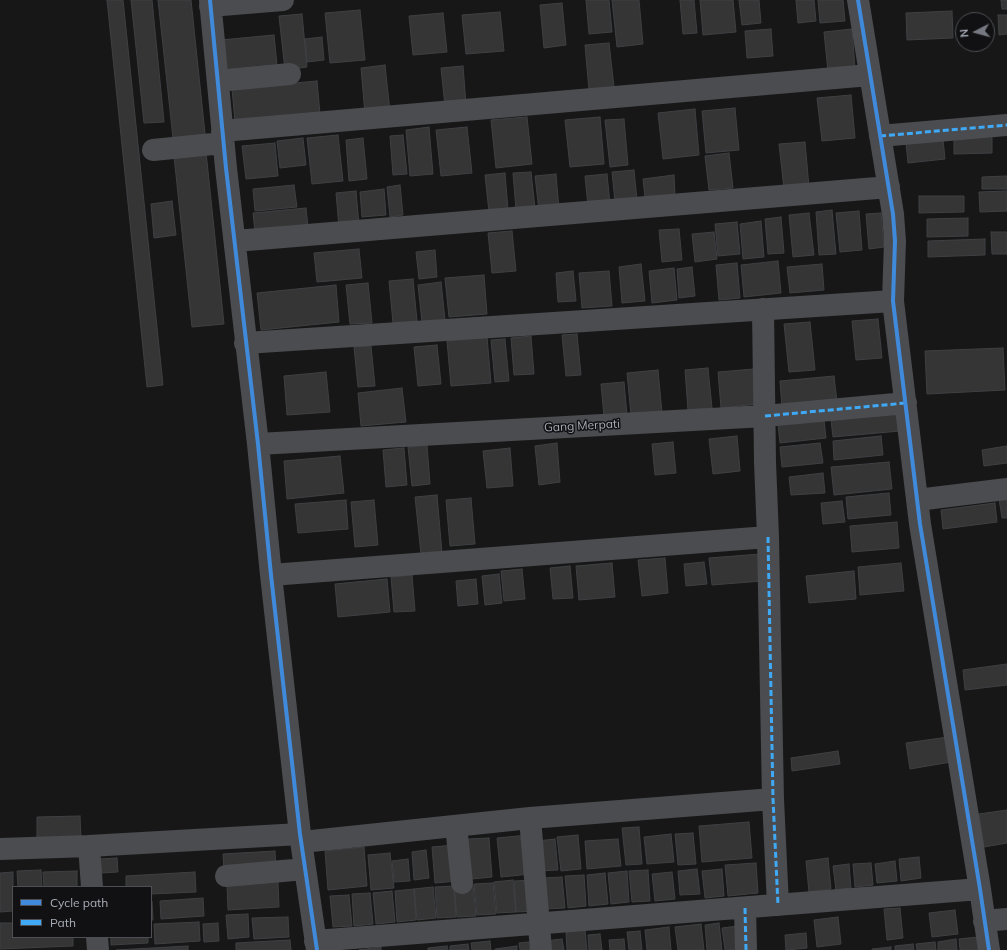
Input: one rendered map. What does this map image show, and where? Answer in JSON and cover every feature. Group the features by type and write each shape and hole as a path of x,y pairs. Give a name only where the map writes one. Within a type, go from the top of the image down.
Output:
{"street":[{"path":"283,0 210,3 245,343 258,444 301,838 316,946 539,924 980,889"},
{"path":"858,0 893,214 895,241 893,301 920,524 989,950"},
{"path":"218,81 290,74"},
{"path":"153,150 223,137 870,75"},
{"path":"880,136 1007,125"},
{"path":"235,240 889,187"},
{"path":"245,343 893,301"},
{"path":"763,309 773,799 778,905"},
{"name":"Gang Merpati","path":"258,444 765,416 906,403"},
{"path":"917,500 1007,489"},
{"path":"271,574 768,537"},
{"path":"0,849 301,838 773,799"},
{"path":"530,818 541,950"},
{"path":"456,826 462,883"},
{"path":"89,846 92,886"},
{"path":"226,876 305,869"},
{"path":"744,908 746,950"},
{"path":"984,921 1007,919"},
{"path":"97,938 98,950"}],"building":[{"path":"107,0 123,0 163,385 147,387"},
{"path":"131,0 152,0 164,122 144,123"},
{"path":"158,0 191,0 206,143 174,147"},
{"path":"586,0 609,0 612,32 589,34"},
{"path":"612,0 639,0 643,44 617,47"},
{"path":"680,0 694,0 697,33 683,34"},
{"path":"700,0 733,0 736,32 703,35"},
{"path":"739,0 759,0 761,23 742,25"},
{"path":"796,0 814,0 816,21 798,23"},
{"path":"818,0 843,0 845,21 820,23"},
{"path":"1001,0 1007,0 1007,9 1002,9"},
{"path":"562,3 566,45 544,48 540,5"},
{"path":"360,10 365,60 330,63 325,13"},
{"path":"952,11 953,38 907,40 906,13"},
{"path":"500,12 504,51 466,54 462,15"},
{"path":"443,13 447,52 413,55 409,16"},
{"path":"302,14 307,67 285,70 279,16"},
{"path":"998,15 1007,15 1007,34 999,35"},
{"path":"771,29 773,56 747,58 745,31"},
{"path":"852,29 855,69 828,72 824,32"},
{"path":"274,35 277,65 224,70 221,40"},
{"path":"322,37 324,60 307,62 305,39"},
{"path":"609,43 614,87 589,90 585,45"},
{"path":"385,65 390,112 365,114 361,68"},
{"path":"463,66 466,104 445,106 441,68"},
{"path":"317,81 320,114 235,122 232,89"},
{"path":"851,95 855,138 822,141 817,98"},
{"path":"735,108 739,150 706,153 702,111"},
{"path":"695,109 699,155 663,159 658,113"},
{"path":"527,117 532,164 496,168 491,120"},
{"path":"600,117 604,164 570,167 565,120"},
{"path":"624,119 628,165 610,167 605,120"},
{"path":"429,127 433,174 410,176 406,130"},
{"path":"467,127 472,173 441,176 436,130"},
{"path":"992,133 992,153 954,154 954,134"},
{"path":"338,135 343,181 312,184 307,138"},
{"path":"403,135 407,174 393,175 390,136"},
{"path":"303,138 306,165 280,168 277,141"},
{"path":"363,138 367,179 349,181 346,140"},
{"path":"943,139 945,159 908,163 906,143"},
{"path":"805,142 809,187 784,189 779,144"},
{"path":"275,143 278,176 246,179 242,146"},
{"path":"206,152 224,324 192,327 174,156"},
{"path":"729,153 733,188 709,190 705,156"},
{"path":"634,170 637,200 615,202 612,172"},
{"path":"531,172 535,208 516,210 513,173"},
{"path":"505,173 508,210 489,212 485,175"},
{"path":"556,174 559,209 539,211 535,176"},
{"path":"607,174 610,204 588,206 585,176"},
{"path":"674,175 675,195 645,197 643,179"},
{"path":"1007,176 1007,189 982,189 982,177"},
{"path":"294,185 297,207 255,211 253,189"},
{"path":"400,185 403,215 390,217 387,187"},
{"path":"384,189 386,215 362,217 360,192"},
{"path":"356,191 359,225 339,227 336,193"},
{"path":"1007,191 1007,211 980,212 979,192"},
{"path":"919,196 964,196 964,212 919,213"},
{"path":"172,201 176,235 154,238 151,204"},
{"path":"306,208 308,227 255,232 253,213"},
{"path":"832,210 836,254 819,255 816,212"},
{"path":"859,211 862,250 840,252 836,213"},
{"path":"809,213 814,255 793,257 789,215"},
{"path":"881,213 884,247 869,249 866,214"},
{"path":"781,217 784,253 768,254 765,219"},
{"path":"968,218 968,236 927,237 927,219"},
{"path":"761,221 764,257 743,259 740,224"},
{"path":"737,222 740,254 718,256 715,224"},
{"path":"679,229 682,260 662,262 659,230"},
{"path":"512,231 516,271 492,273 488,233"},
{"path":"714,232 717,259 695,262 692,234"},
{"path":"991,232 1007,232 1007,254 992,254"},
{"path":"985,239 985,255 928,257 928,241"},
{"path":"359,249 362,278 317,282 314,253"},
{"path":"435,250 437,277 419,279 416,252"},
{"path":"778,261 781,293 744,297 741,265"},
{"path":"737,263 740,298 719,300 716,265"},
{"path":"641,264 645,301 622,303 619,267"},
{"path":"822,264 824,290 790,293 787,267"},
{"path":"692,267 695,296 679,298 677,269"},
{"path":"674,268 677,300 652,303 649,271"},
{"path":"573,271 576,301 558,302 556,273"},
{"path":"609,271 612,306 582,308 579,273"},
{"path":"484,275 487,314 449,317 445,278"},
{"path":"413,279 417,321 393,323 389,281"},
{"path":"441,282 445,320 422,322 418,285"},
{"path":"368,283 372,323 350,324 346,285"},
{"path":"336,285 339,322 261,330 257,293"},
{"path":"878,319 882,358 856,360 852,321"},
{"path":"810,322 815,370 789,372 784,324"},
{"path":"577,334 581,375 566,376 562,335"},
{"path":"531,336 534,374 514,375 511,338"},
{"path":"487,337 491,383 451,386 447,341"},
{"path":"505,339 509,381 495,382 491,340"},
{"path":"437,345 441,384 418,386 414,347"},
{"path":"371,346 375,386 358,387 354,347"},
{"path":"1003,348 1005,390 927,394 925,351"},
{"path":"708,368 712,408 688,410 685,370"},
{"path":"754,369 757,404 721,408 718,372"},
{"path":"658,370 662,413 631,415 627,373"},
{"path":"326,372 330,412 287,415 284,376"},
{"path":"834,376 837,402 782,407 780,381"},
{"path":"624,382 627,415 604,417 601,384"},
{"path":"402,388 406,422 361,426 358,393"},
{"path":"899,414 900,431 833,437 831,420"},
{"path":"824,420 826,438 780,443 778,424"},
{"path":"737,436 740,471 713,474 709,439"},
{"path":"881,436 883,455 834,460 833,441"},
{"path":"673,442 676,473 655,475 652,444"},
{"path":"557,443 560,482 539,485 535,446"},
{"path":"820,443 823,463 782,467 780,447"},
{"path":"427,445 430,484 412,486 408,447"},
{"path":"1007,446 1007,463 984,466 982,450"},
{"path":"404,448 407,485 386,487 383,450"},
{"path":"510,448 513,486 487,488 483,451"},
{"path":"340,456 344,493 287,499 284,461"},
{"path":"889,462 892,489 834,495 831,467"},
{"path":"823,473 825,493 791,495 789,477"},
{"path":"889,493 891,515 848,519 846,497"},
{"path":"437,495 442,553 421,554 415,497"},
{"path":"471,498 475,544 450,546 446,500"},
{"path":"1007,498 1007,518 1002,518 999,499"},
{"path":"346,500 348,529 298,533 295,504"},
{"path":"374,500 378,545 355,547 351,502"},
{"path":"842,501 845,522 823,524 821,503"},
{"path":"995,503 997,522 943,529 941,510"},
{"path":"897,522 899,548 852,552 850,526"},
{"path":"760,554 762,581 712,585 709,558"},
{"path":"665,558 668,593 642,596 638,560"},
{"path":"704,562 707,584 686,586 684,564"},
{"path":"612,563 615,597 579,600 576,566"},
{"path":"901,563 904,591 860,595 858,567"},
{"path":"570,566 573,598 553,599 550,568"},
{"path":"522,569 525,599 504,601 501,571"},
{"path":"854,571 856,599 809,603 806,576"},
{"path":"499,574 502,603 485,605 482,576"},
{"path":"412,575 415,611 394,612 391,577"},
{"path":"387,579 390,612 338,617 335,584"},
{"path":"476,579 478,604 458,606 456,581"},
{"path":"1007,664 1007,685 965,690 963,670"},
{"path":"948,737 951,762 910,769 906,743"},
{"path":"838,751 840,764 792,771 791,758"},
{"path":"1007,810 1007,843 984,847 979,814"},
{"path":"80,816 81,839 37,840 37,817"},
{"path":"749,822 752,858 702,862 699,826"},
{"path":"639,827 642,864 626,865 622,828"},
{"path":"693,833 696,864 678,865 675,834"},
{"path":"671,834 674,862 647,864 644,837"},
{"path":"528,835 531,874 501,877 497,838"},
{"path":"578,835 581,869 561,871 557,837"},
{"path":"489,838 492,877 472,879 468,839"},
{"path":"555,839 558,870 539,871 537,841"},
{"path":"618,839 621,866 587,869 585,841"},
{"path":"454,845 457,881 435,883 432,847"},
{"path":"364,847 367,886 328,890 325,851"},
{"path":"426,850 429,878 414,880 412,852"},
{"path":"275,851 276,868 224,871 223,854"},
{"path":"390,853 394,888 371,890 368,855"},
{"path":"919,857 921,878 901,881 899,859"},
{"path":"117,858 118,872 101,873 100,859"},
{"path":"828,858 831,889 809,892 806,861"},
{"path":"408,859 410,881 394,882 392,861"},
{"path":"895,861 897,881 877,883 875,864"},
{"path":"756,863 758,893 728,896 725,865"},
{"path":"871,863 873,885 855,887 853,864"},
{"path":"849,864 851,888 836,890 833,866"},
{"path":"697,869 700,894 680,895 678,871"},
{"path":"722,869 724,896 705,898 702,871"},
{"path":"41,870 42,886 18,886 17,871"},
{"path":"648,870 650,901 632,902 629,871"},
{"path":"77,871 77,886 44,886 43,872"},
{"path":"627,871 629,902 611,904 608,873"},
{"path":"13,872 12,911 0,912 0,873"},
{"path":"195,872 196,892 152,894 152,886 126,886 126,876"},
{"path":"672,872 675,899 655,901 652,874"},
{"path":"605,873 608,904 589,906 587,875"},
{"path":"584,875 586,906 568,908 565,876"},
{"path":"562,877 565,908 546,909 543,878"},
{"path":"513,880 516,912 497,913 494,882"},
{"path":"533,880 535,911 516,912 514,881"},
{"path":"278,882 279,907 228,910 227,885"},
{"path":"493,883 496,914 477,915 474,884"},
{"path":"473,885 476,916 457,917 454,886"},
{"path":"454,886 456,917 437,918 435,887"},
{"path":"433,887 436,918 417,920 414,889"},
{"path":"414,889 416,920 397,922 395,891"},
{"path":"392,891 395,922 376,924 373,893"},
{"path":"370,893 373,924 354,926 352,894"},
{"path":"349,895 352,926 333,927 330,896"},
{"path":"203,898 204,916 161,919 160,901"},
{"path":"900,908 903,938 887,940 884,909"},
{"path":"955,910 958,934 932,937 929,913"},
{"path":"248,914 249,937 228,939 226,915"},
{"path":"288,917 289,937 254,939 252,918"},
{"path":"838,917 841,944 817,947 814,920"},
{"path":"199,922 200,941 155,944 154,924"},
{"path":"0,923 12,923 12,938 73,938 73,946 0,949"},
{"path":"218,923 219,941 204,942 203,924"},
{"path":"719,923 722,950 707,950 705,925"},
{"path":"701,924 704,950 678,950 675,927"},
{"path":"738,926 741,950 725,950 722,928"},
{"path":"669,927 671,950 647,950 645,930"},
{"path":"585,930 587,950 567,950 566,932"},
{"path":"640,931 642,950 629,950 627,932"},
{"path":"806,933 807,948 786,950 785,935"},
{"path":"600,934 602,950 589,950 588,935"},
{"path":"978,937 979,950 960,950 959,939"},
{"path":"111,938 148,938 148,943 111,945"},
{"path":"562,939 564,950 545,950 544,941"},
{"path":"624,939 625,950 610,950 609,940"},
{"path":"956,939 957,950 938,950 938,942"},
{"path":"290,940 291,950 236,950 236,943"},
{"path":"490,941 491,950 472,950 471,943"},
{"path":"538,941 539,950 520,950 519,943"},
{"path":"935,942 936,950 917,950 916,944"},
{"path":"468,944 469,950 450,950 450,946"},
{"path":"913,944 914,950 895,950 895,946"},
{"path":"188,946 188,950 116,950"},
{"path":"447,946 448,950 428,950 428,948"},
{"path":"517,946 517,950 495,950 495,949"},
{"path":"381,947 381,950 359,950"},
{"path":"891,947 891,950 872,950 872,949"}],"marked path":[{"path":"880,136 1007,125"},
{"path":"765,416 906,403"},
{"path":"768,537 773,799 778,905"},
{"path":"745,908 746,950"}],"cycle path":[{"path":"210,0 226,168 258,444 300,834 317,950"},
{"path":"858,0 893,214 895,241 893,301 920,524 989,950"}]}
